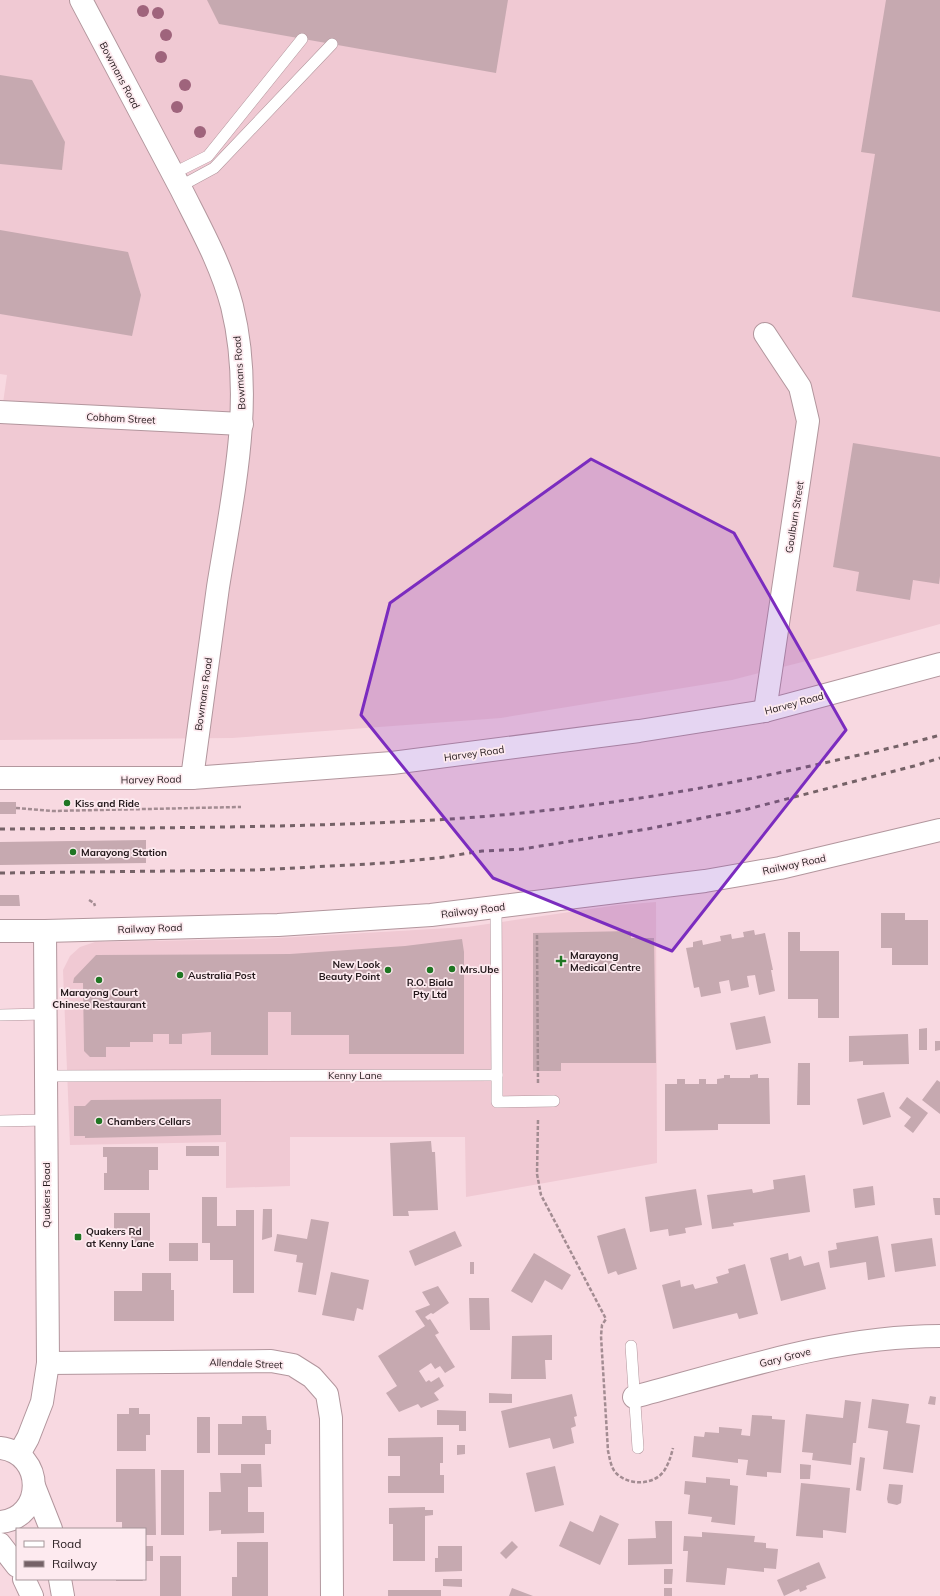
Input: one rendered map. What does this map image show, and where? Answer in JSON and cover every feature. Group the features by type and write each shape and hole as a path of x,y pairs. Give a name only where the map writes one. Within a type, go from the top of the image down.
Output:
{"street":[{"name":"Bowmans Road","path":"81,0 201,227 218,264 231,304 240,345 242,424 238,462 218,590 192,778"},
{"name":"Goulburn Street","path":"765,334 800,387 808,421 765,711"},
{"name":"Cobham Street","path":"0,412 242,424"},
{"name":"Harvey Road","path":"0,778 192,778 392,764 639,731 765,711 940,664"},
{"name":"Railway Road","path":"0,931 278,925 423,916 705,881 780,868 940,830"},
{"name":"Quakers Road","path":"9,1451 28,1438 42,1402 48,1363 45,930"},
{"name":"Gary Grove","path":"634,1397 824,1347 865,1340 896,1337 940,1336"},
{"name":"Allendale Street","path":"48,1363 271,1361 293,1365 312,1378 327,1394 331,1418 332,1596"},
{"path":"0,1522 17,1516 26,1508 32,1498 34,1486 33,1473 27,1463 9,1451"},
{"path":"34,1486 51,1528"},
{"path":"0,1544 16,1565"},
{"path":"24,1580 32,1596"},
{"path":"60,1580 62,1596"}],"lane":[{"path":"176,180 208,156 302,39"},
{"path":"176,180 214,168 332,44"},
{"path":"496,907 497,1102 554,1101"},
{"path":"0,1015 45,1014"},
{"name":"Kenny Lane","path":"46,1076 497,1075"},
{"path":"0,1121 46,1120"},
{"path":"631,1346 638,1448"}],"path":[{"path":"16,808 52,811 241,807"},
{"path":"89,900 94,903 96,909"},
{"path":"538,936 538,1174 541,1195 606,1319"}],"highlighted area":[{"path":"591,459 734,533 846,730 672,951 493,878 361,715 390,603"}],"shaded area":[{"path":"0,0 940,0 940,624 732,680 501,718 232,738 0,740 0,424 7,375 0,374"},
{"path":"656,902 657,1163 466,1197 465,1137 290,1137 290,1186 226,1188 226,1142 70,1145 63,970 70,956 80,947 95,942 261,939 467,927 618,905"}],"building":[{"path":"207,0 508,0 496,73 219,24"},
{"path":"886,0 940,0 940,312 852,297 875,154 861,152"},
{"path":"0,75 32,80 65,142 62,170 0,164"},
{"path":"0,230 128,252 141,295 132,336 0,314"},
{"path":"853,443 940,457 939,584 913,580 910,600 856,591 859,572 833,567"},
{"path":"0,802 16,802 16,814 0,814"},
{"name":"Marayong Station","path":"146,840 146,863 0,865 0,842"},
{"path":"0,895 19,895 20,906 0,906"},
{"path":"881,913 905,913 905,920 928,920 928,965 892,965 892,948 881,948"},
{"path":"754,930 755,935 765,933 773,970 771,970 775,991 759,995 755,975 747,976 749,987 731,991 729,980 719,982 721,993 701,997 699,987 694,988 686,948 693,947 693,942 702,940 703,945 721,941 720,936 731,934 732,939 744,937 743,932"},
{"path":"631,931 631,938 654,938 656,1063 561,1063 561,1071 533,1071 533,933"},
{"path":"788,932 800,932 800,951 839,951 839,1018 818,1018 818,999 788,999"},
{"path":"462,939 464,952 464,1054 349,1054 349,1035 291,1035 291,1012 268,1012 268,1055 211,1055 211,1032 182,1034 182,1044 169,1044 169,1034 153,1034 153,1042 130,1042 130,1047 106,1047 106,1057 90,1057 84,1051 83,983 73,983 74,978 96,955 290,954 405,946"},
{"path":"765,1016 771,1043 736,1050 730,1023"},
{"path":"927,1028 927,1050 919,1050 919,1029"},
{"path":"908,1034 909,1064 863,1065 863,1061 849,1062 849,1036"},
{"path":"935,1041 940,1041 940,1050 935,1051"},
{"path":"798,1063 810,1063 810,1105 797,1105"},
{"path":"758,1074 758,1078 769,1078 770,1124 718,1124 718,1130 665,1131 665,1084 677,1084 677,1079 685,1079 685,1084 699,1084 699,1079 706,1079 706,1084 717,1084 717,1079 724,1078 724,1075 730,1075 730,1078 750,1078 750,1075"},
{"path":"937,1080 940,1082 940,1114 922,1100"},
{"path":"884,1092 891,1117 863,1125 857,1099"},
{"path":"907,1097 928,1113 913,1133 904,1126 911,1117 899,1108"},
{"path":"221,1099 221,1135 85,1138 85,1136 74,1136 74,1106 85,1106 91,1100"},
{"path":"431,1141 432,1152 435,1152 438,1210 408,1211 409,1216 393,1216 390,1143"},
{"path":"186,1146 219,1146 219,1156 186,1156"},
{"path":"103,1147 158,1147 158,1170 149,1170 149,1190 104,1190 104,1173 107,1173 107,1157 103,1157"},
{"path":"805,1175 810,1212 733,1223 734,1226 712,1229 707,1195 752,1189 753,1193 774,1189 773,1180"},
{"path":"873,1186 875,1205 855,1208 853,1189"},
{"path":"696,1189 702,1225 685,1228 686,1233 669,1236 668,1229 650,1232 645,1197"},
{"path":"202,1197 217,1197 217,1226 236,1226 236,1210 254,1210 254,1293 233,1293 233,1260 210,1260 210,1243 202,1243"},
{"path":"933,1198 940,1198 940,1215 935,1215"},
{"path":"263,1209 272,1209 272,1237 262,1240"},
{"path":"114,1213 150,1213 150,1248 131,1248 131,1229 114,1230"},
{"path":"311,1219 329,1222 316,1295 298,1292 303,1263 296,1262 297,1255 274,1251 277,1234 307,1239"},
{"path":"625,1228 637,1269 618,1275 616,1271 608,1274 597,1236"},
{"path":"455,1231 462,1246 415,1266 409,1251"},
{"path":"878,1236 885,1277 868,1280 866,1262 830,1268 828,1251 837,1249 836,1243"},
{"path":"932,1238 936,1266 895,1272 891,1244"},
{"path":"169,1243 198,1243 198,1261 169,1261"},
{"path":"534,1253 571,1275 562,1290 545,1280 532,1303 511,1291"},
{"path":"788,1253 789,1260 801,1256 804,1266 819,1262 826,1289 781,1301 770,1258"},
{"path":"470,1262 474,1262 474,1274 470,1274"},
{"path":"745,1264 758,1314 739,1319 737,1313 673,1329 662,1285 680,1280 681,1287 693,1284 695,1289 718,1283 716,1277 729,1273 728,1269"},
{"path":"331,1272 369,1280 363,1310 357,1308 354,1321 322,1315"},
{"path":"142,1273 171,1273 171,1290 174,1290 174,1321 114,1321 114,1291 142,1291"},
{"path":"438,1286 449,1303 433,1314 431,1313 425,1317 428,1320 430,1319 439,1333 435,1335 455,1367 445,1373 440,1366 435,1369 431,1363 419,1371 426,1382 429,1380 431,1382 439,1377 444,1386 434,1393 439,1400 421,1408 418,1404 399,1412 386,1393 397,1386 378,1356 425,1326 415,1311 430,1305 422,1292"},
{"path":"469,1298 489,1298 490,1330 470,1330"},
{"path":"552,1335 552,1360 545,1360 546,1379 511,1379 512,1336"},
{"path":"489,1393 512,1394 512,1403 489,1403"},
{"path":"572,1394 577,1416 574,1417 576,1426 571,1428 574,1443 553,1449 550,1438 509,1448 501,1411"},
{"path":"930,1396 936,1397 935,1405 928,1404"},
{"path":"872,1399 909,1404 906,1423 920,1425 913,1473 883,1469 888,1431 868,1428"},
{"path":"845,1400 861,1402 856,1443 853,1443 851,1465 812,1460 813,1453 802,1452 806,1414 843,1418"},
{"path":"129,1408 139,1408 139,1414 150,1414 150,1435 146,1435 146,1451 117,1451 117,1414 129,1414"},
{"path":"437,1410 466,1411 466,1431 459,1431 459,1425 437,1425"},
{"path":"752,1415 772,1416 772,1419 785,1420 781,1473 767,1472 767,1477 746,1475 748,1460 738,1459 738,1463 692,1457 694,1436 704,1437 705,1432 719,1433 719,1427 742,1429 741,1435 750,1436"},
{"path":"242,1416 266,1416 267,1430 271,1430 271,1444 265,1444 265,1455 218,1455 218,1424 242,1424"},
{"path":"197,1417 210,1417 210,1453 197,1453"},
{"path":"443,1437 443,1463 440,1463 440,1475 444,1475 444,1493 388,1493 388,1476 400,1476 400,1456 388,1456 388,1438"},
{"path":"457,1445 465,1445 465,1454 457,1455"},
{"path":"860,1457 865,1458 861,1491 856,1490"},
{"path":"241,1464 261,1464 262,1487 248,1487 248,1512 264,1512 264,1533 221,1534 221,1530 209,1531 209,1492 221,1492 220,1473 241,1473"},
{"path":"800,1464 811,1465 810,1479 800,1479"},
{"path":"555,1466 564,1505 535,1512 526,1473"},
{"path":"116,1469 155,1469 156,1535 146,1535 146,1528 122,1528 122,1522 116,1522"},
{"path":"161,1470 184,1470 184,1535 161,1535"},
{"path":"706,1477 730,1479 730,1485 738,1486 735,1525 711,1522 712,1517 688,1514 690,1495 684,1494 685,1481 706,1483"},
{"path":"801,1483 850,1488 846,1533 823,1530 823,1538 796,1536"},
{"path":"889,1484 903,1485 901,1503 897,1505 888,1503 887,1499"},
{"path":"425,1507 425,1510 433,1510 433,1515 425,1516 425,1561 393,1561 393,1524 389,1524 389,1508"},
{"path":"600,1515 619,1524 600,1565 559,1546 570,1521 593,1532"},
{"path":"655,1521 672,1521 672,1564 628,1565 628,1539 656,1538"},
{"path":"702,1532 755,1536 754,1542 766,1543 766,1548 778,1549 776,1569 764,1568 764,1572 727,1568 725,1585 686,1582 688,1551 683,1551 684,1536 702,1537"},
{"path":"512,1541 518,1547 506,1559 500,1553"},
{"path":"237,1542 268,1542 268,1596 232,1596 232,1577 237,1577"},
{"path":"146,1546 153,1546 153,1561 146,1561"},
{"path":"438,1546 462,1546 462,1571 435,1572 435,1558 438,1558"},
{"path":"160,1556 181,1556 181,1596 160,1596"},
{"path":"819,1562 826,1578 806,1586 807,1589 800,1592 799,1589 784,1596 777,1580"},
{"path":"664,1569 673,1569 672,1584 664,1584"},
{"path":"443,1579 462,1579 462,1587 443,1586"},
{"path":"142,1580 143,1581 116,1581"},
{"path":"512,1588 533,1596 509,1596"},
{"path":"664,1588 672,1588 672,1596 664,1596"},
{"path":"388,1590 441,1590 441,1596 388,1596"}],"railway":[{"path":"0,829 297,825 395,822 503,815 611,802 718,785 824,763 940,735"},
{"path":"0,873 257,870 386,863 438,858 482,851 522,849 647,829 748,809 940,758"}],"place":[{"name":"Kiss and Ride","path":"67,803"},
{"name":"Marayong Station","path":"73,852"},
{"name":"Marayong Medical Centre","path":"561,961"},
{"name":"Mrs.Ube","path":"452,969"},
{"name":"New Look Beauty Point","path":"388,970"},
{"name":"R.O. Biala Pty Ltd","path":"430,970"},
{"name":"Australia Post","path":"180,975"},
{"name":"Marayong Court Chinese Restaurant","path":"99,980"},
{"name":"Chambers Cellars","path":"99,1121"},
{"name":"Quakers Rd at Kenny Lane","path":"78,1237"}]}
